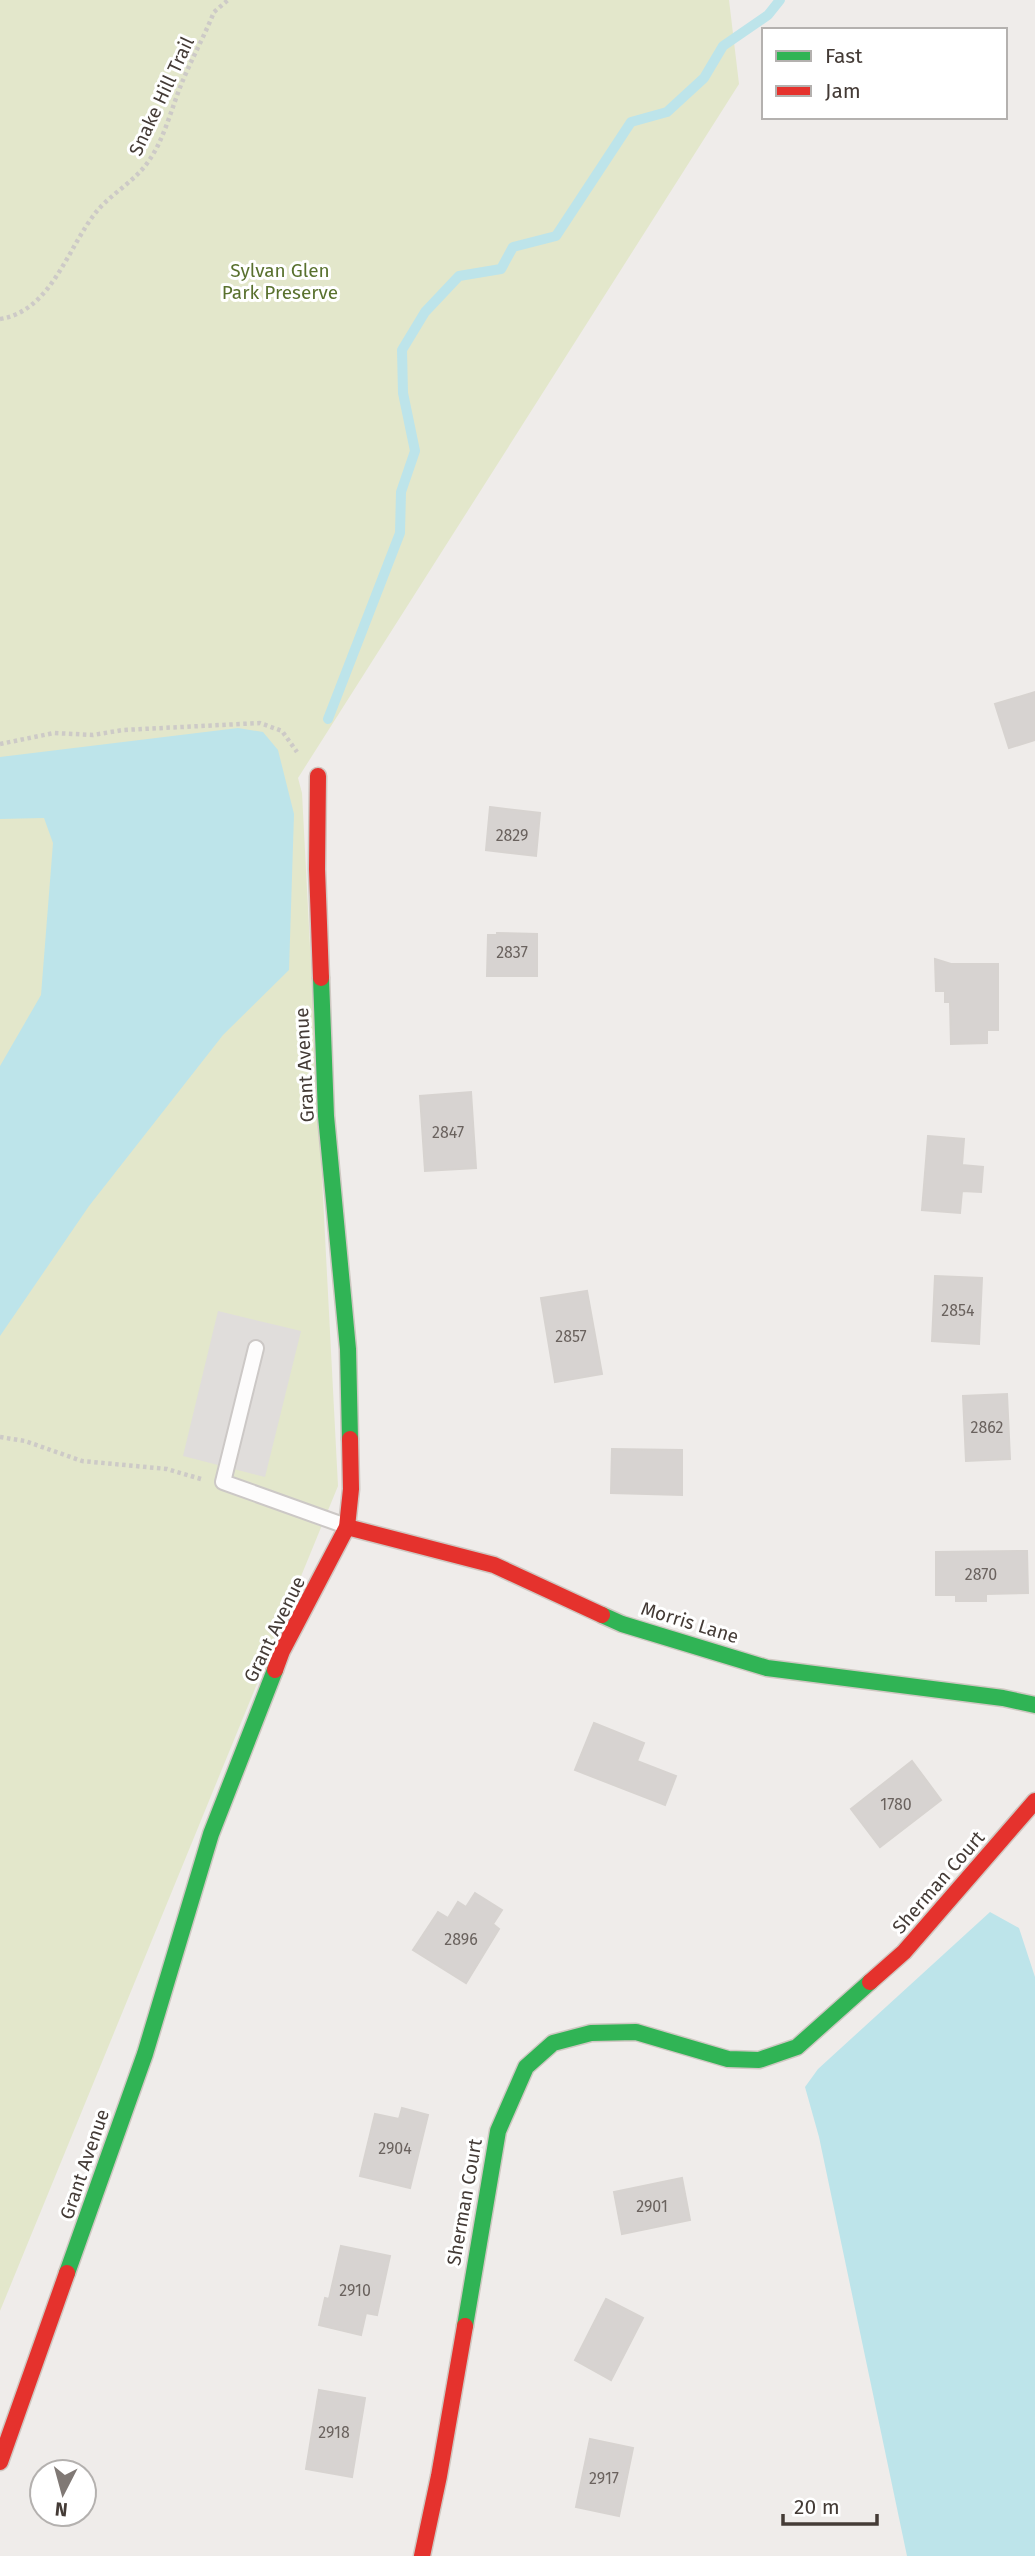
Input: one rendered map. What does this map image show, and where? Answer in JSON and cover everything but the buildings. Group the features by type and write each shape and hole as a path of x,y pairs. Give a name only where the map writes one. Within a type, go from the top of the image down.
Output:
{"street":[{"name":"Grant Avenue","path":"0,2462 145,2054 211,1834 282,1651 347,1527 351,1489 348,1349 326,1116 317,869 318,776"},
{"name":"Morris Lane","path":"347,1527 494,1564 622,1623 767,1668 1003,1698 1035,1706"},
{"name":"Sherman Court","path":"422,2556 439,2476 498,2131 526,2067 553,2043 591,2032 636,2032 728,2059 759,2060 797,2047 904,1952 1035,1801"}],"lane":[{"path":"256,1348 223,1482 347,1527"}],"path":[{"name":"Snake Hill Trail","path":"0,319 39,299 94,215 113,193 131,180 151,159 214,12 228,0"},
{"path":"0,744 54,733 93,735 123,730 260,723 282,730 318,776"},
{"path":"0,1437 25,1441 82,1461 167,1469 195,1478 223,1482"}],"green space":[{"name":"Sylvan Glen Park Preserve","path":"0,0 729,0 739,84 298,778 302,793 338,1486 0,2311"}],"shaded area":[{"path":"218,1311 301,1331 265,1477 183,1456"}],"water":[{"path":"238,728 263,732 278,750 294,814 289,970 223,1035 89,1206 0,1336 0,1066 41,995 53,843 44,818 0,819 0,757"},
{"path":"990,1912 1019,1928 1035,1977 1035,2556 907,2556 819,2137 805,2087 818,2069"}],"waterway":[{"path":"328,719 400,533 401,492 415,451 403,393 402,350 425,312 459,276 501,269 513,247 556,236 631,122 667,112 704,78 723,46 768,15 780,0"}],"traffic: fast":[{"path":"321,978 326,1116 348,1349 350,1439"},
{"path":"602,1615 622,1624 767,1668 1003,1698 1035,1705"},
{"path":"67,2273 145,2054 211,1834 275,1670"},
{"path":"465,2326 498,2131 526,2067 553,2043 591,2033 636,2032 728,2059 759,2060 797,2047 870,1982"}],"traffic: jam":[{"path":"318,776 317,869 321,978"},
{"path":"275,1670 282,1651 347,1527 351,1489 350,1439"},
{"path":"347,1527 494,1565 602,1615"},
{"path":"870,1982 904,1952 1035,1801"},
{"path":"0,2462 67,2273"},
{"path":"422,2556 465,2326"}]}
